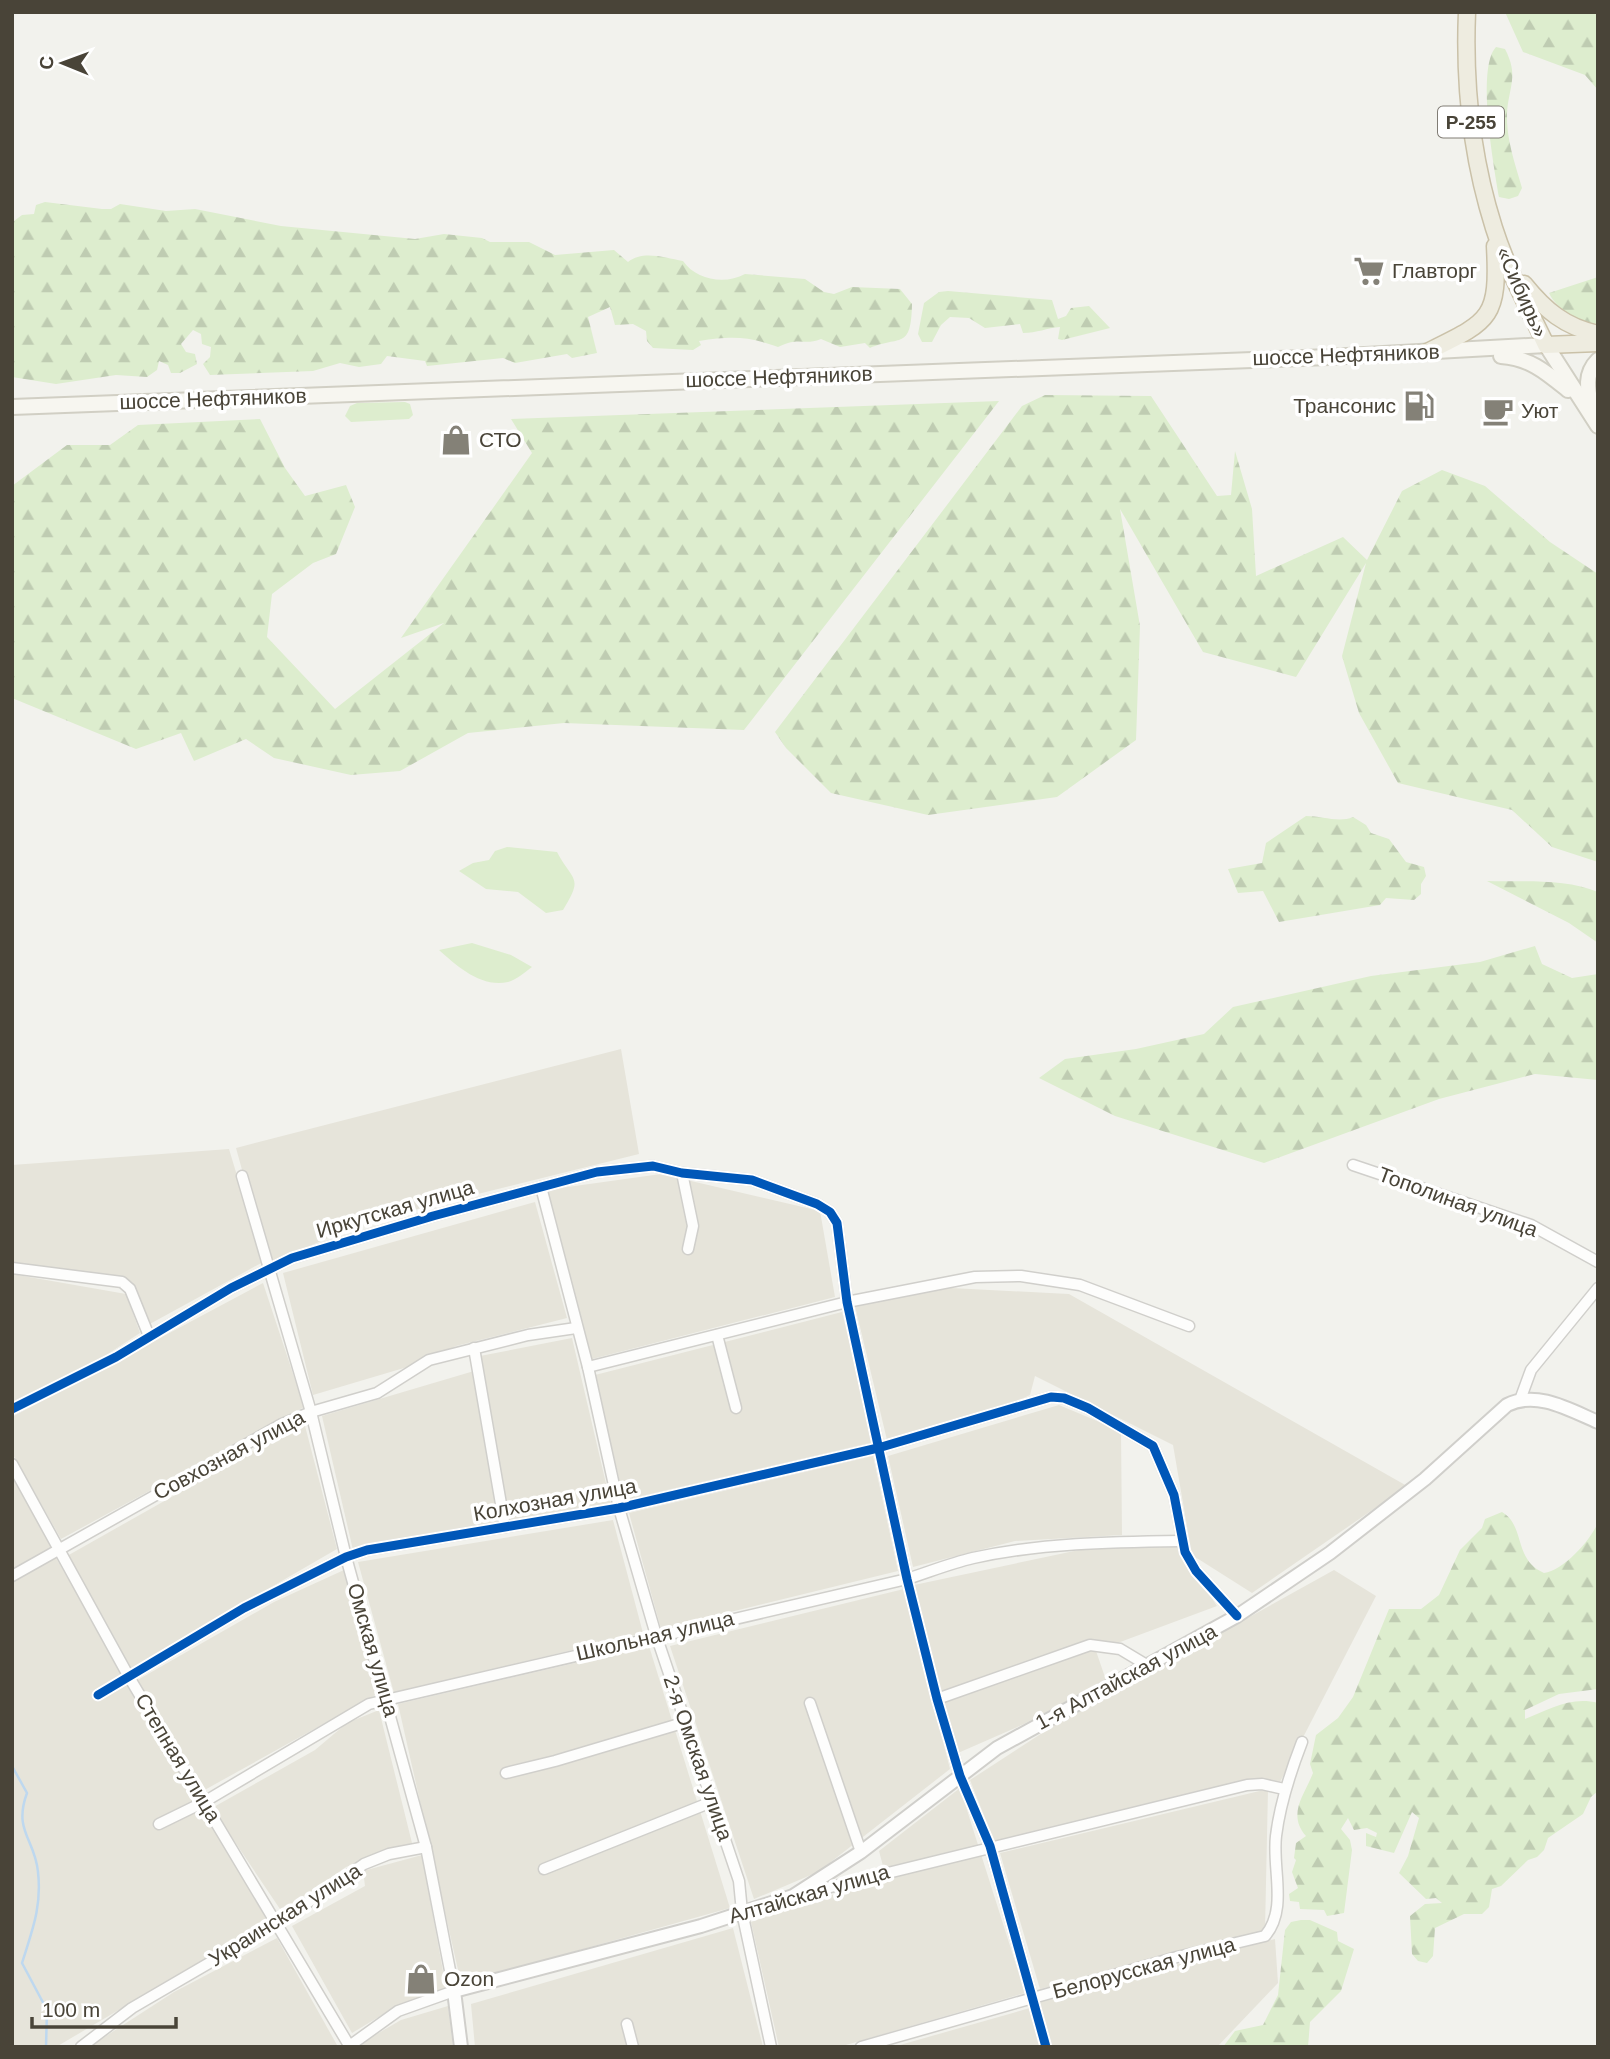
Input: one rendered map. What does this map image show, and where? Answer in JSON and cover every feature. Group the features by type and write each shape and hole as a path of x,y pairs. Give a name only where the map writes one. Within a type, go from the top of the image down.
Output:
{"highway":[{"name":"Р-255","path":"1466,12 1465,49 1471,120 1494,229"},
{"name":"«Сибирь»","path":"1494,229 1546,345 1598,343"},
{"path":"1427,352 1473,330 1491,310 1497,280 1494,229"},
{"path":"1507,261 1556,317 1576,329 1598,334"}],"main road":[{"name":"шоссе Нефтяников","path":"12,407 1427,352 1546,345"},
{"path":"1546,345 1596,424"},
{"path":"1451,351 1519,357 1545,371 1579,398"},
{"path":"1596,424 1587,383 1589,368 1598,360"}],"street":[{"name":"Тополиная улица","path":"1353,1165 1531,1225 1598,1262"},
{"name":"Иркутская улица","path":"12,1409 85,1374 149,1336 303,1254 597,1172 645,1166 758,1181 817,1204 830,1212 837,1223 847,1302"},
{"path":"682,1173 693,1226 688,1249"},
{"name":"Омская улица","path":"242,1176 311,1412 346,1557 426,1847 454,1992 461,2047"},
{"name":"2-я Омская улица","path":"541,1187 588,1367 619,1508 656,1635 739,1881 741,1912 771,2047"},
{"path":"12,1268 122,1282 130,1289 149,1336"},
{"path":"588,1367 847,1302 975,1277 1021,1276 1080,1285 1189,1326"},
{"path":"1598,1288 1531,1370 1520,1400 1548,1402 1598,1422"},
{"path":"847,1302 907,1579 937,1699 960,1776 990,1846 1046,2047"},
{"name":"Совхозная улица","path":"12,1576 272,1428 311,1412 377,1393 429,1360 474,1348 576,1328"},
{"path":"717,1335 736,1408"},
{"path":"474,1348 505,1527"},
{"name":"Колхозная улица","path":"98,1695 244,1608 346,1557 367,1550 619,1508 878,1448 1044,1399 1064,1398 1088,1408 1153,1446 1174,1495 1181,1541"},
{"name":"1-я Алтайская улица","path":"793,1896 861,1853 1014,1738 1150,1667 1237,1616 1369,1525 1425,1479 1498,1411 1520,1400"},
{"name":"Степная улица","path":"12,1464 129,1678 278,1923 349,2046"},
{"path":"1181,1541 1196,1571 1237,1616"},
{"name":"Школьная улица","path":"159,1824 204,1802 350,1714 387,1700 656,1635 907,1579 972,1558 1029,1548 1105,1542 1181,1541"},
{"path":"937,1699 1090,1645 1120,1649 1150,1667"},
{"path":"810,1703 861,1853"},
{"path":"506,1773 686,1722"},
{"path":"1284,1789 1302,1742"},
{"name":"Алтайская улица","path":"349,2046 398,2011 454,1992 793,1896 990,1846 1119,1819 1247,1785 1284,1789"},
{"name":"Белорусская улица","path":"861,2047 1033,1997 1265,1936 1278,1912 1275,1848 1284,1789"},
{"path":"544,1869 714,1801"},
{"name":"Украинская улица","path":"81,2046 132,2008 278,1923 374,1859 426,1847"},
{"path":"627,2024 633,2047"}],"shaded area":[{"path":"621,1049 639,1154 365,1222 268,1264 236,1148"},
{"path":"229,1149 263,1262 148,1325 132,1282 12,1265 12,1165"},
{"path":"661,1174 820,1211 835,1297 592,1359 546,1190"},
{"path":"535,1202 567,1318 456,1346 414,1365 313,1395 283,1273"},
{"path":"12,1274 126,1294 140,1333 80,1372 12,1402"},
{"path":"263,1283 304,1407 61,1539 12,1453 12,1417"},
{"path":"951,1288 1069,1294 1407,1486 1252,1593 1192,1555 1173,1445 1035,1376 1030,1395 991,1413 887,1440 855,1306"},
{"path":"842,1312 874,1442 624,1500 595,1375"},
{"path":"572,1338 611,1505 507,1521 480,1356"},
{"path":"474,1371 502,1523 353,1550 322,1416"},
{"path":"1059,1405 1121,1431 1122,1535 1015,1541 913,1567 888,1456"},
{"path":"304,1422 337,1549 131,1668 67,1556"},
{"path":"873,1456 898,1571 661,1629 629,1513"},
{"path":"12,1477 52,1548 12,1569"},
{"path":"613,1520 643,1633 394,1693 358,1562"},
{"path":"1176,1545 1217,1606 1096,1651 1106,1680 1024,1724 958,1753 914,1585 1079,1550"},
{"path":"56,1558 268,1922 56,2047 12,2047 12,1581"},
{"path":"344,1570 379,1693 201,1792 134,1682 274,1602"},
{"path":"1334,1570 1376,1596 1280,1782 994,1841 970,1780 1050,1728"},
{"path":"904,1589 950,1769 818,1872 754,1899 670,1646"},
{"path":"649,1646 730,1908 461,1983 398,1704"},
{"path":"379,1710 412,1843 346,1867 282,1912 212,1808 315,1750 347,1723"},
{"path":"960,1788 1025,1993 839,2047 779,2047 751,1922 886,1877 879,1851"},
{"path":"1268,1789 1265,1930 1040,1989 1000,1853"},
{"path":"422,1855 446,1988 397,2006 352,2033 292,1926 365,1886 363,1871"},
{"path":"733,1928 763,2047 475,2047 471,2004"},
{"path":"277,1938 337,2045 334,2047 89,2047 174,1992"},
{"path":"1275,1939 1278,1983 1217,2047 1050,2047 1040,2000"},
{"path":"448,2006 453,2047 358,2045 401,2020"},
{"path":"1030,2008 1039,2047 893,2047"}],"green space":[{"path":"1505,12 1598,12 1598,90 1585,75 1523,52"},
{"path":"1496,47 1505,49 1512,67 1507,123 1522,188 1518,196 1509,199 1499,197 1488,119 1487,75 1490,58"},
{"path":"45,202 102,209 111,209 120,204 166,211 195,209 281,226 415,239 444,234 482,238 490,242 529,242 555,255 614,250 628,262 640,256 683,261 695,273 711,279 729,279 745,274 805,279 824,292 834,294 852,287 900,289 912,304 911,319 909,329 902,339 870,348 865,343 840,347 821,339 791,342 778,347 748,339 730,338 699,341 701,345 693,350 653,348 647,341 646,331 633,324 615,325 610,307 588,317 597,353 572,358 567,354 515,363 503,358 427,366 425,361 387,356 381,364 359,367 340,363 313,371 210,375 203,364 210,357 211,347 202,344 201,334 193,330 181,344 186,352 195,354 197,364 180,373 171,373 168,365 159,361 157,370 147,377 116,375 56,384 12,377 14,221 22,215 34,214 36,205"},
{"path":"1598,277 1598,324 1569,314 1549,293"},
{"path":"939,292 1052,300 1058,319 1066,316 1071,308 1089,306 1110,328 1062,340 1058,339 1060,327 1023,333 1020,324 985,328 969,318 950,317 941,325 932,342 922,342 918,334 924,303"},
{"path":"1045,395 1151,396 1217,496 1231,495 1235,451 1252,509 1256,576 1343,537 1367,560 1402,491 1442,470 1485,486 1550,542 1598,574 1598,862 1552,847 1512,810 1398,783 1359,713 1342,656 1366,563 1296,677 1203,652 1120,509 1140,626 1136,740 1057,797 928,815 831,793 786,748 775,732 1022,406"},
{"path":"999,401 744,730 564,723 468,733 400,771 351,775 274,758 246,739 194,761 181,733 136,749 12,698 12,486 67,445 110,445 138,425 260,419 285,468 305,496 346,485 355,507 336,554 313,563 272,594 267,637 335,709 444,623 401,638 532,453 511,419"},
{"path":"357,403 410,404 413,415 409,419 351,422 345,416 350,406"},
{"path":"1306,816 1336,819 1353,817 1366,825 1371,833 1389,839 1406,862 1424,867 1426,876 1421,884 1421,894 1414,900 1386,898 1380,905 1279,922 1263,891 1238,893 1228,869 1262,863 1266,843"},
{"path":"507,847 557,852 575,885 563,910 546,913 518,892 486,889 459,871 473,863 489,860 495,851"},
{"path":"1487,881 1558,883 1598,892 1598,943 1569,923"},
{"path":"472,943 511,955 532,967 511,981 488,982 470,974 439,950"},
{"path":"1535,946 1542,964 1572,978 1598,974 1598,1080 1535,1074 1439,1099 1264,1163 1115,1116 1039,1078 1065,1059 1136,1049 1204,1034 1233,1007 1371,976 1480,962"},
{"path":"1502,1512 1514,1526 1528,1560 1544,1573 1560,1567 1576,1553 1590,1537 1598,1522 1598,1689 1559,1694 1525,1710 1525,1719 1578,1701 1598,1703 1598,1791 1591,1797 1583,1814 1548,1838 1544,1850 1537,1857 1528,1860 1501,1886 1492,1889 1489,1907 1482,1914 1464,1914 1435,1928 1433,1956 1427,1963 1418,1961 1412,1954 1410,1916 1425,1904 1442,1903 1436,1898 1426,1899 1399,1873 1408,1856 1419,1818 1412,1812 1394,1853 1366,1846 1366,1833 1376,1837 1377,1833 1367,1828 1354,1830 1348,1818 1341,1829 1350,1840 1352,1850 1344,1913 1327,1916 1324,1910 1300,1909 1299,1902 1290,1901 1289,1894 1298,1888 1292,1872 1296,1860 1296,1843 1306,1836 1300,1828 1297,1812 1313,1773 1310,1764 1316,1735 1338,1718 1353,1697 1389,1609 1421,1609 1439,1595 1460,1550 1482,1528 1485,1519"},
{"path":"1310,1920 1337,1932 1338,1941 1354,1949 1341,1991 1310,2022 1308,2047 1223,2047 1235,2031 1263,2025 1278,1995 1285,1930 1291,1922"}],"waterway":[{"path":"12,1766 27,1793 22,1817 36,1861 39,1885 35,1919 22,1963 47,2010 46,2047"}],"cycle path":[{"path":"12,1409 116,1357 231,1288 292,1258 433,1216 597,1172 653,1166 682,1173 752,1180 817,1204 830,1212 837,1223 847,1302 907,1579 937,1699 960,1776 990,1846 1046,2047"},
{"path":"98,1695 244,1608 346,1557 367,1550 619,1508 878,1448 1051,1397 1064,1398 1088,1408 1153,1446 1174,1495 1185,1552 1196,1571 1237,1616"}],"place":[{"name":"Главторг","path":"1369,271"},
{"name":"Трансонис","path":"1419,406"},
{"name":"Уют","path":"1498,411"},
{"name":"СТО","path":"456,440"},
{"name":"Ozon","path":"421,1979"}]}
